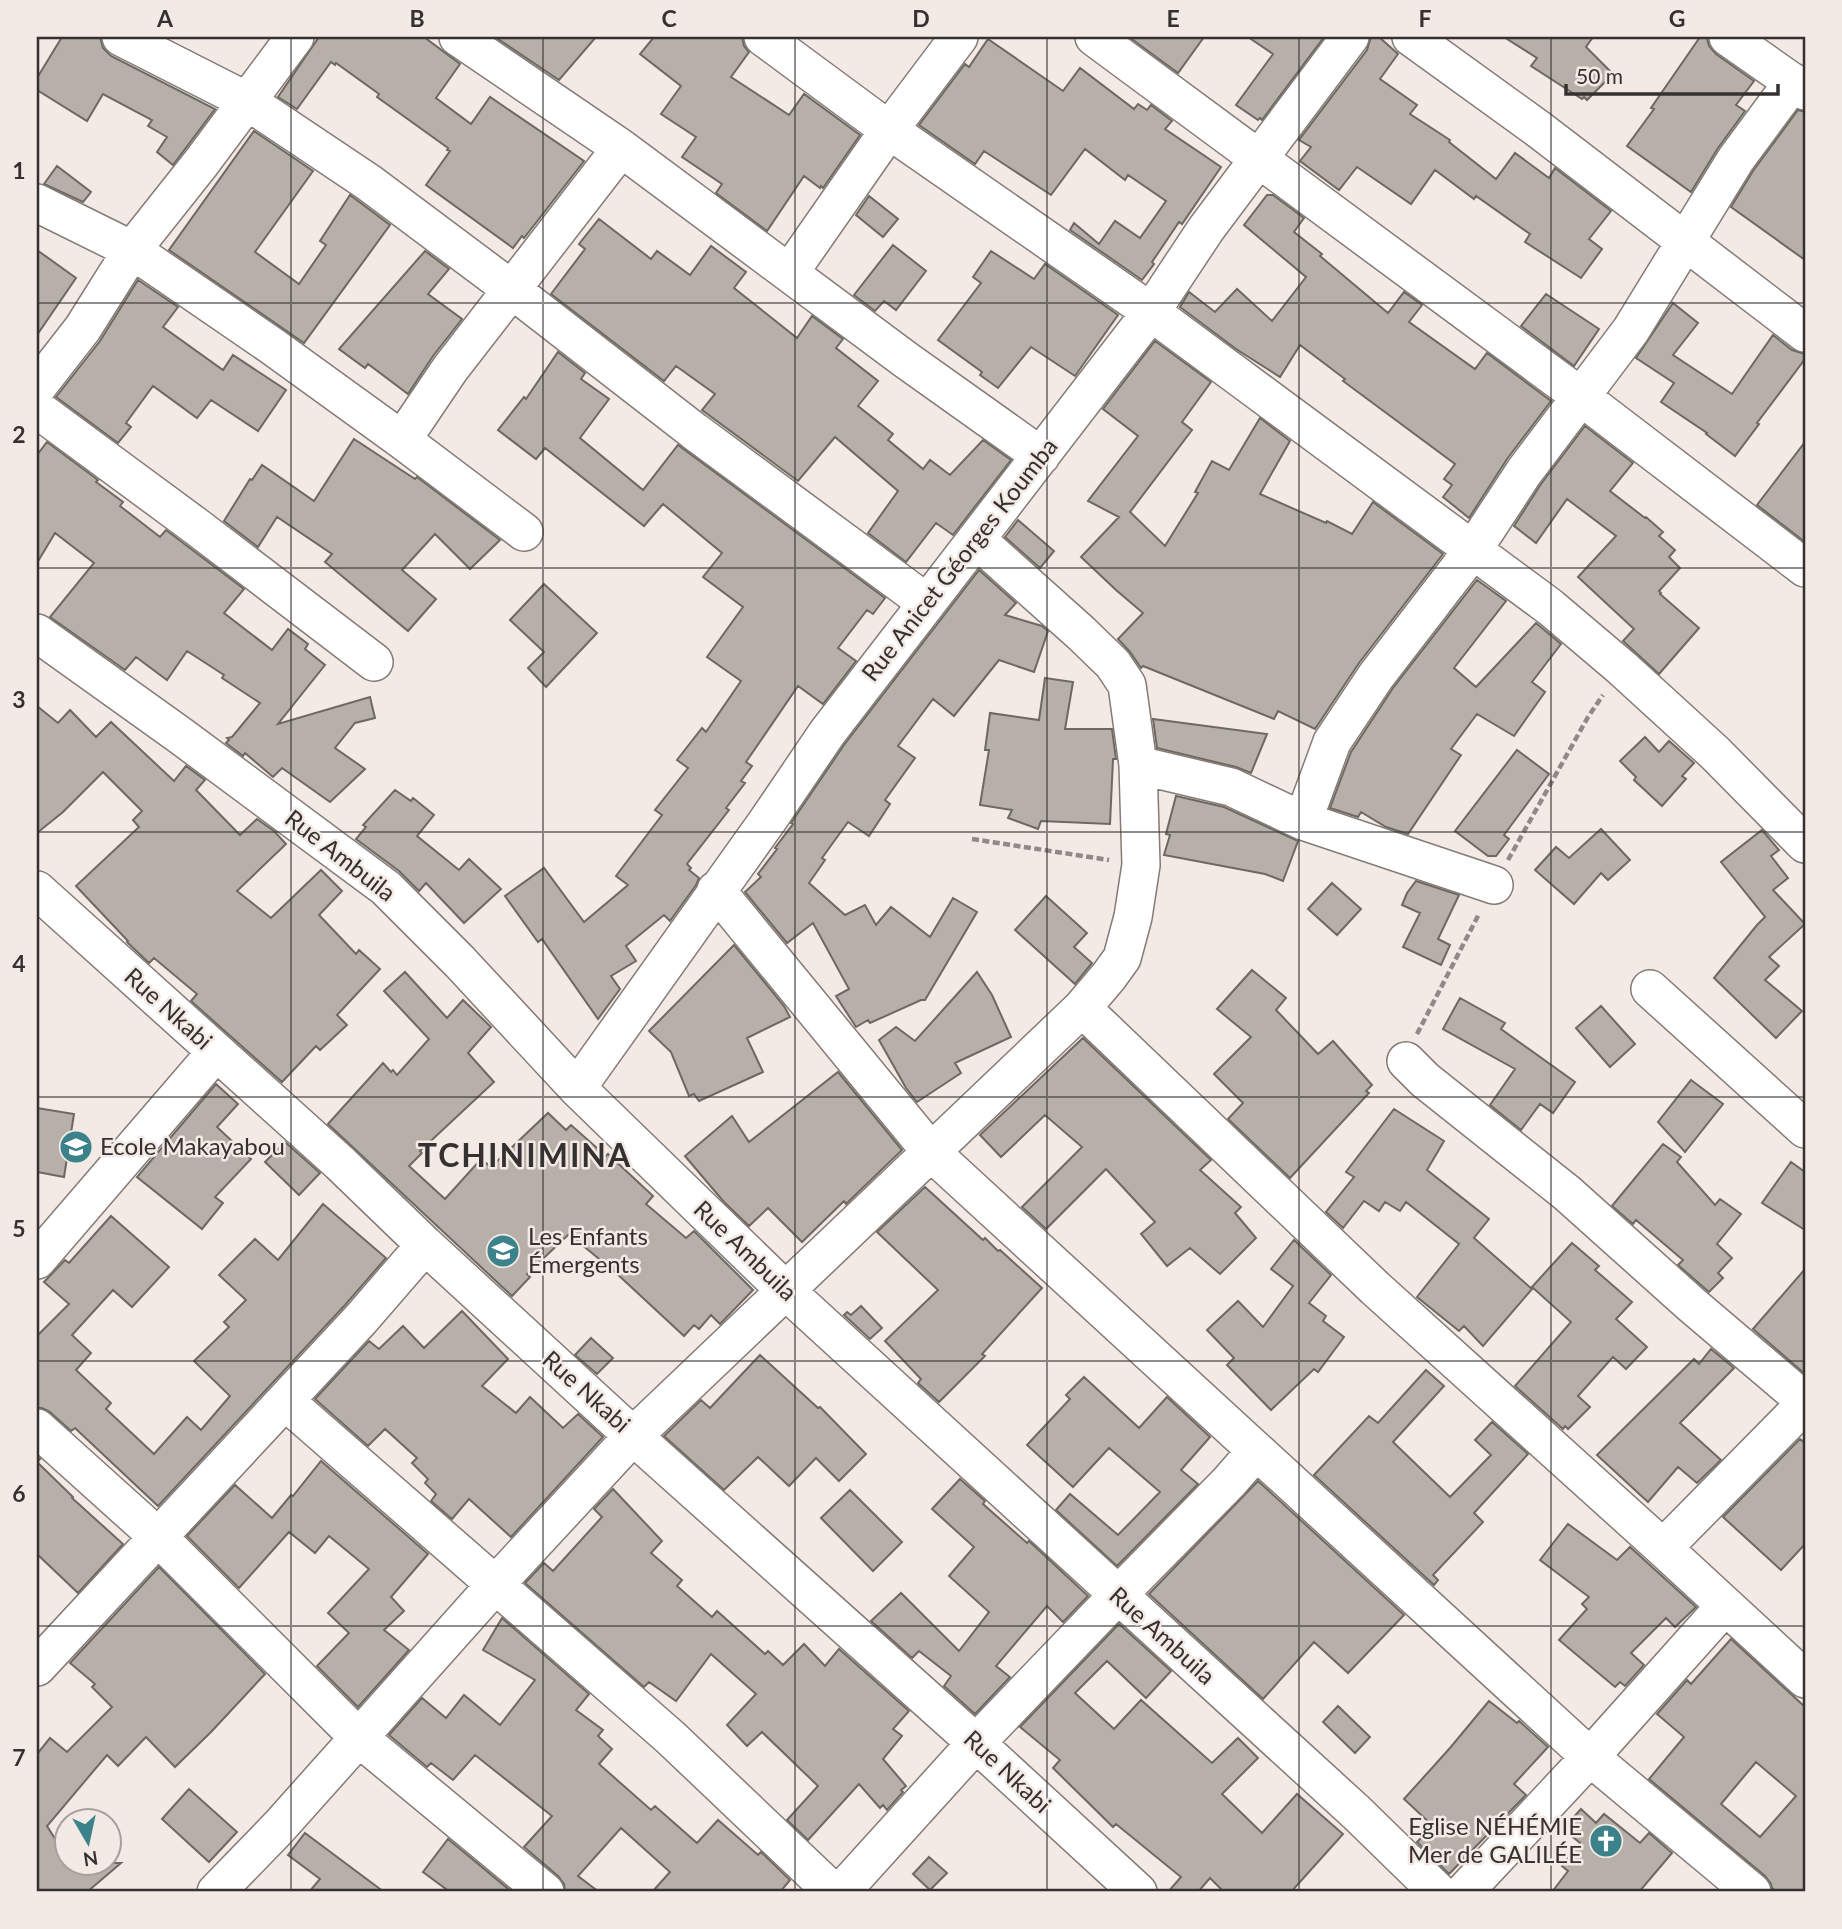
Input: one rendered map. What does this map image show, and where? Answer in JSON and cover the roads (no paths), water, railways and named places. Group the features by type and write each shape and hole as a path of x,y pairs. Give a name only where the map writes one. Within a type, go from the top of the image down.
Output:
{"street":[{"path":"121,37 247,101 368,183 511,289 694,431 927,603"},
{"path":"37,387 83,328 132,250 295,37"},
{"path":"458,37 621,148 906,360 1041,456"},
{"path":"763,37 889,130 1151,312 1550,607 1715,753 1805,844"},
{"path":"790,272 889,130 959,37"},
{"path":"1094,37 1580,397 1805,568"},
{"name":"Rue Anicet Géorges Koumba","path":"577,1088 827,733 1151,312 1206,229 1350,37"},
{"path":"1411,37 1537,128 1805,333"},
{"path":"1303,821 1332,742 1376,676 1474,550 1524,472 1631,330 1736,159 1799,87 1728,37"},
{"path":"402,440 450,369 621,148"},
{"path":"37,203 132,250 272,346 524,533"},
{"path":"37,409 374,662"},
{"path":"216,1892 279,1828 495,1585 633,1436 1082,1007 1122,958 1133,917 1141,865 1138,765 1126,685 1113,664 976,539"},
{"name":"Rue Ambuila","path":"37,633 386,888 460,962 577,1088 785,1290 1357,1814 1438,1892"},
{"path":"1138,765 1231,787 1303,821 1494,885"},
{"name":"Rue Nkabi","path":"37,890 340,1163 633,1436 1138,1892"},
{"path":"716,890 931,1152 1590,1757 1752,1892"},
{"path":"1650,989 1805,1129"},
{"path":"1082,1007 1375,1288 1805,1679"},
{"path":"37,1260 216,1052"},
{"path":"1406,1060 1425,1080 1567,1193 1805,1403 1664,1548"},
{"path":"37,1667 361,1319 425,1245"},
{"path":"285,1401 670,1737 834,1892"},
{"path":"37,1428 157,1536 358,1737 545,1892"},
{"path":"841,1892 976,1743 1256,1451"},
{"path":"1464,1892 1725,1606"}],"place":[{"name":"Ecole Makayabou","path":"76,1147"},
{"name":"Les Enfants Émergents","path":"503,1251"},
{"name":"Eglise NÉHÉMIE Mer de GALILÉE","path":"1606,1841"}],"district":[{"name":"TCHINIMINA","path":"525,1156"}]}
